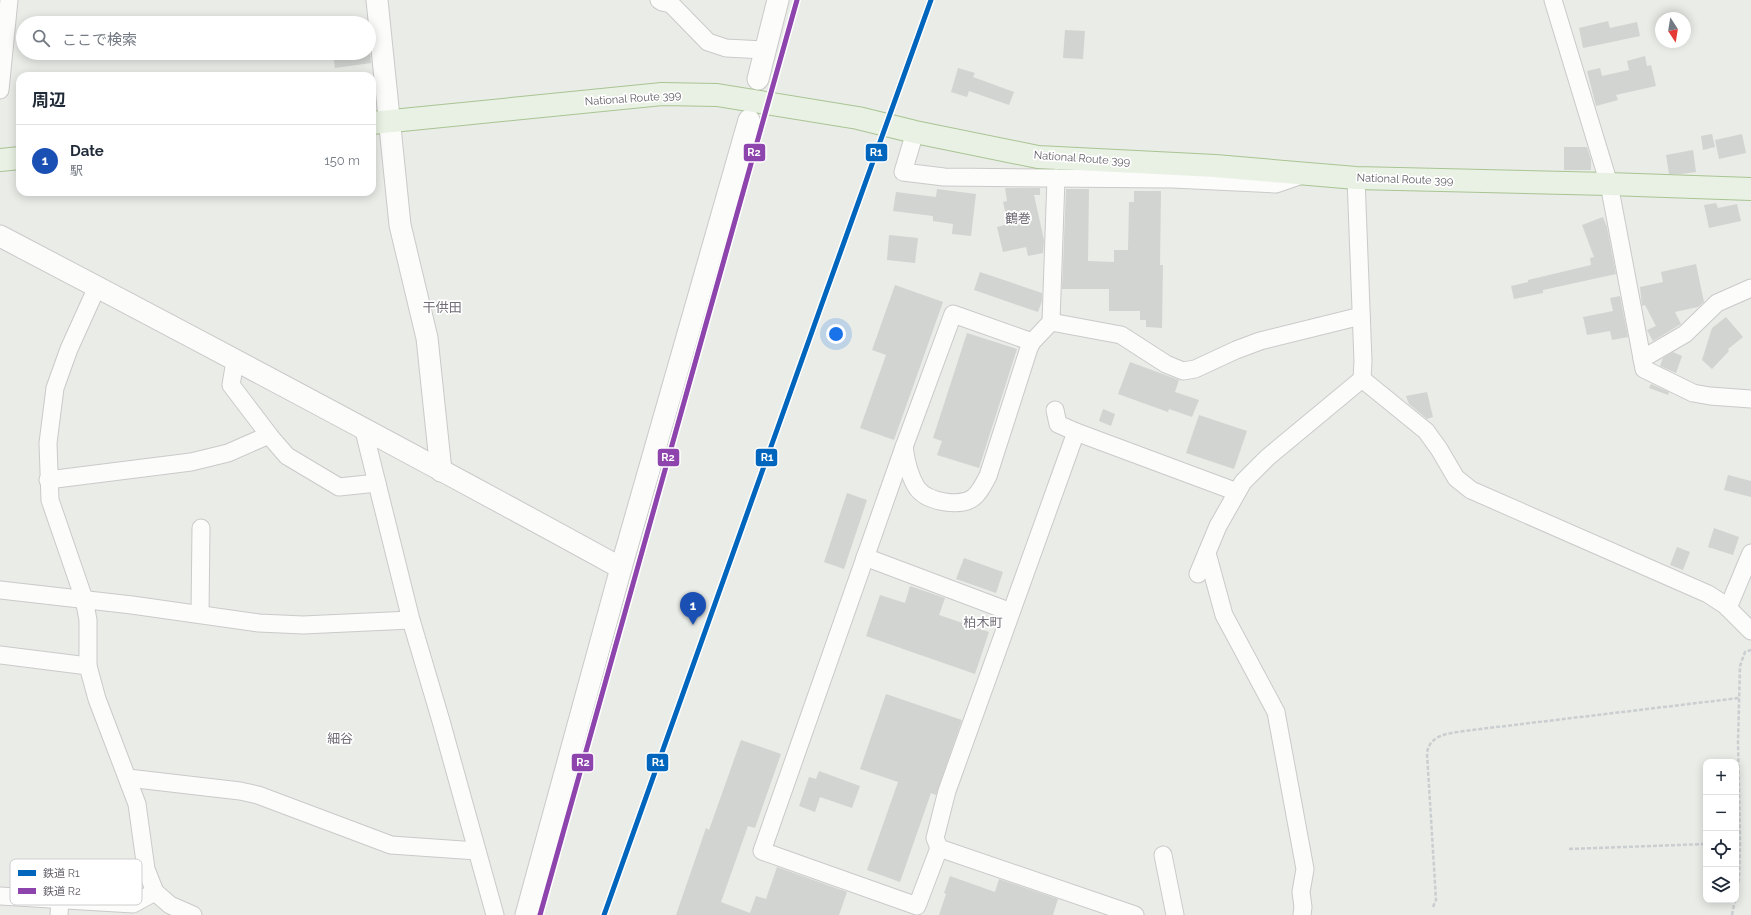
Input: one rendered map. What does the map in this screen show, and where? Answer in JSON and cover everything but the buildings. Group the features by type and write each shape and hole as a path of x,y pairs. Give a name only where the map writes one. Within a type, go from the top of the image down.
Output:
{"highway":[{"name":"National Route 399","path":"381,123 662,94 717,94 858,118 1038,157 1215,166 1356,178 1751,189"},
{"path":"0,160 16,158"}],"street":[{"path":"0,90 9,0"},
{"path":"377,0 381,123 400,225 427,338 441,471"},
{"path":"758,79 778,0"},
{"path":"1553,0 1609,184 1644,369 1693,393 1726,398 1751,399"},
{"path":"662,1 671,4 708,42 726,48 765,50"},
{"path":"526,915 620,568 749,120"},
{"path":"914,131 903,172 944,176 1173,179 1276,184 1306,174"},
{"path":"904,447 911,476 917,489 932,500 952,503 963,502 973,498 980,490 988,476 1032,342 1051,322 1056,178"},
{"path":"1356,178 1362,379 1426,431 1439,449 1456,478 1471,490 1708,594 1728,608 1751,631"},
{"path":"0,236 363,427 620,568"},
{"path":"97,287 69,349 55,388 48,443 48,480 50,500 84,599 88,620 88,666 97,699 137,804 146,869 155,892 170,905 193,915"},
{"path":"1642,359 1685,334 1717,303 1751,288"},
{"path":"1032,342 953,314 904,447 762,851 917,906 939,848 935,838 946,791 1076,432"},
{"path":"1051,322 1121,335 1166,364 1183,371 1195,369 1260,341 1361,316"},
{"path":"235,361 231,385 267,433 287,456 339,487 377,484"},
{"path":"1198,574 1218,526 1243,482 1268,457 1362,379"},
{"path":"1055,410 1058,424 1237,492"},
{"path":"363,427 411,620 495,915"},
{"path":"48,480 191,462 228,453 269,435 267,433"},
{"path":"200,614 201,528"},
{"path":"1207,553 1224,615 1276,712 1305,868 1301,892 1303,907 1302,915"},
{"path":"1728,608 1751,553"},
{"path":"865,557 1011,612"},
{"path":"0,590 84,599 259,623 303,625 411,620"},
{"path":"0,655 88,666"},
{"path":"128,778 240,791 258,795 391,845 477,851"},
{"path":"939,848 1135,915"},
{"path":"1163,855 1175,915"},
{"path":"142,899 155,892"},
{"path":"0,896 10,898"},
{"path":"48,905 59,907 123,909"}],"path":[{"path":"1739,878 1740,843 1738,742 1740,666 1745,652 1751,650"},
{"path":"1433,907 1436,900 1427,753 1430,742 1441,736 1472,730 1739,698"},
{"path":"1569,849 1703,844"},
{"path":"1732,915 1734,903"}],"rail line":[{"name":"R2","path":"540,915 797,0"},
{"name":"R1","path":"604,915 931,0"}],"place":[{"name":"Date","path":"693,625"}],"district":[{"name":"鶴巻","path":"1018,218"},
{"name":"干供田","path":"442,307"},
{"name":"柏木町","path":"983,622"},
{"name":"細谷","path":"340,738"}]}
